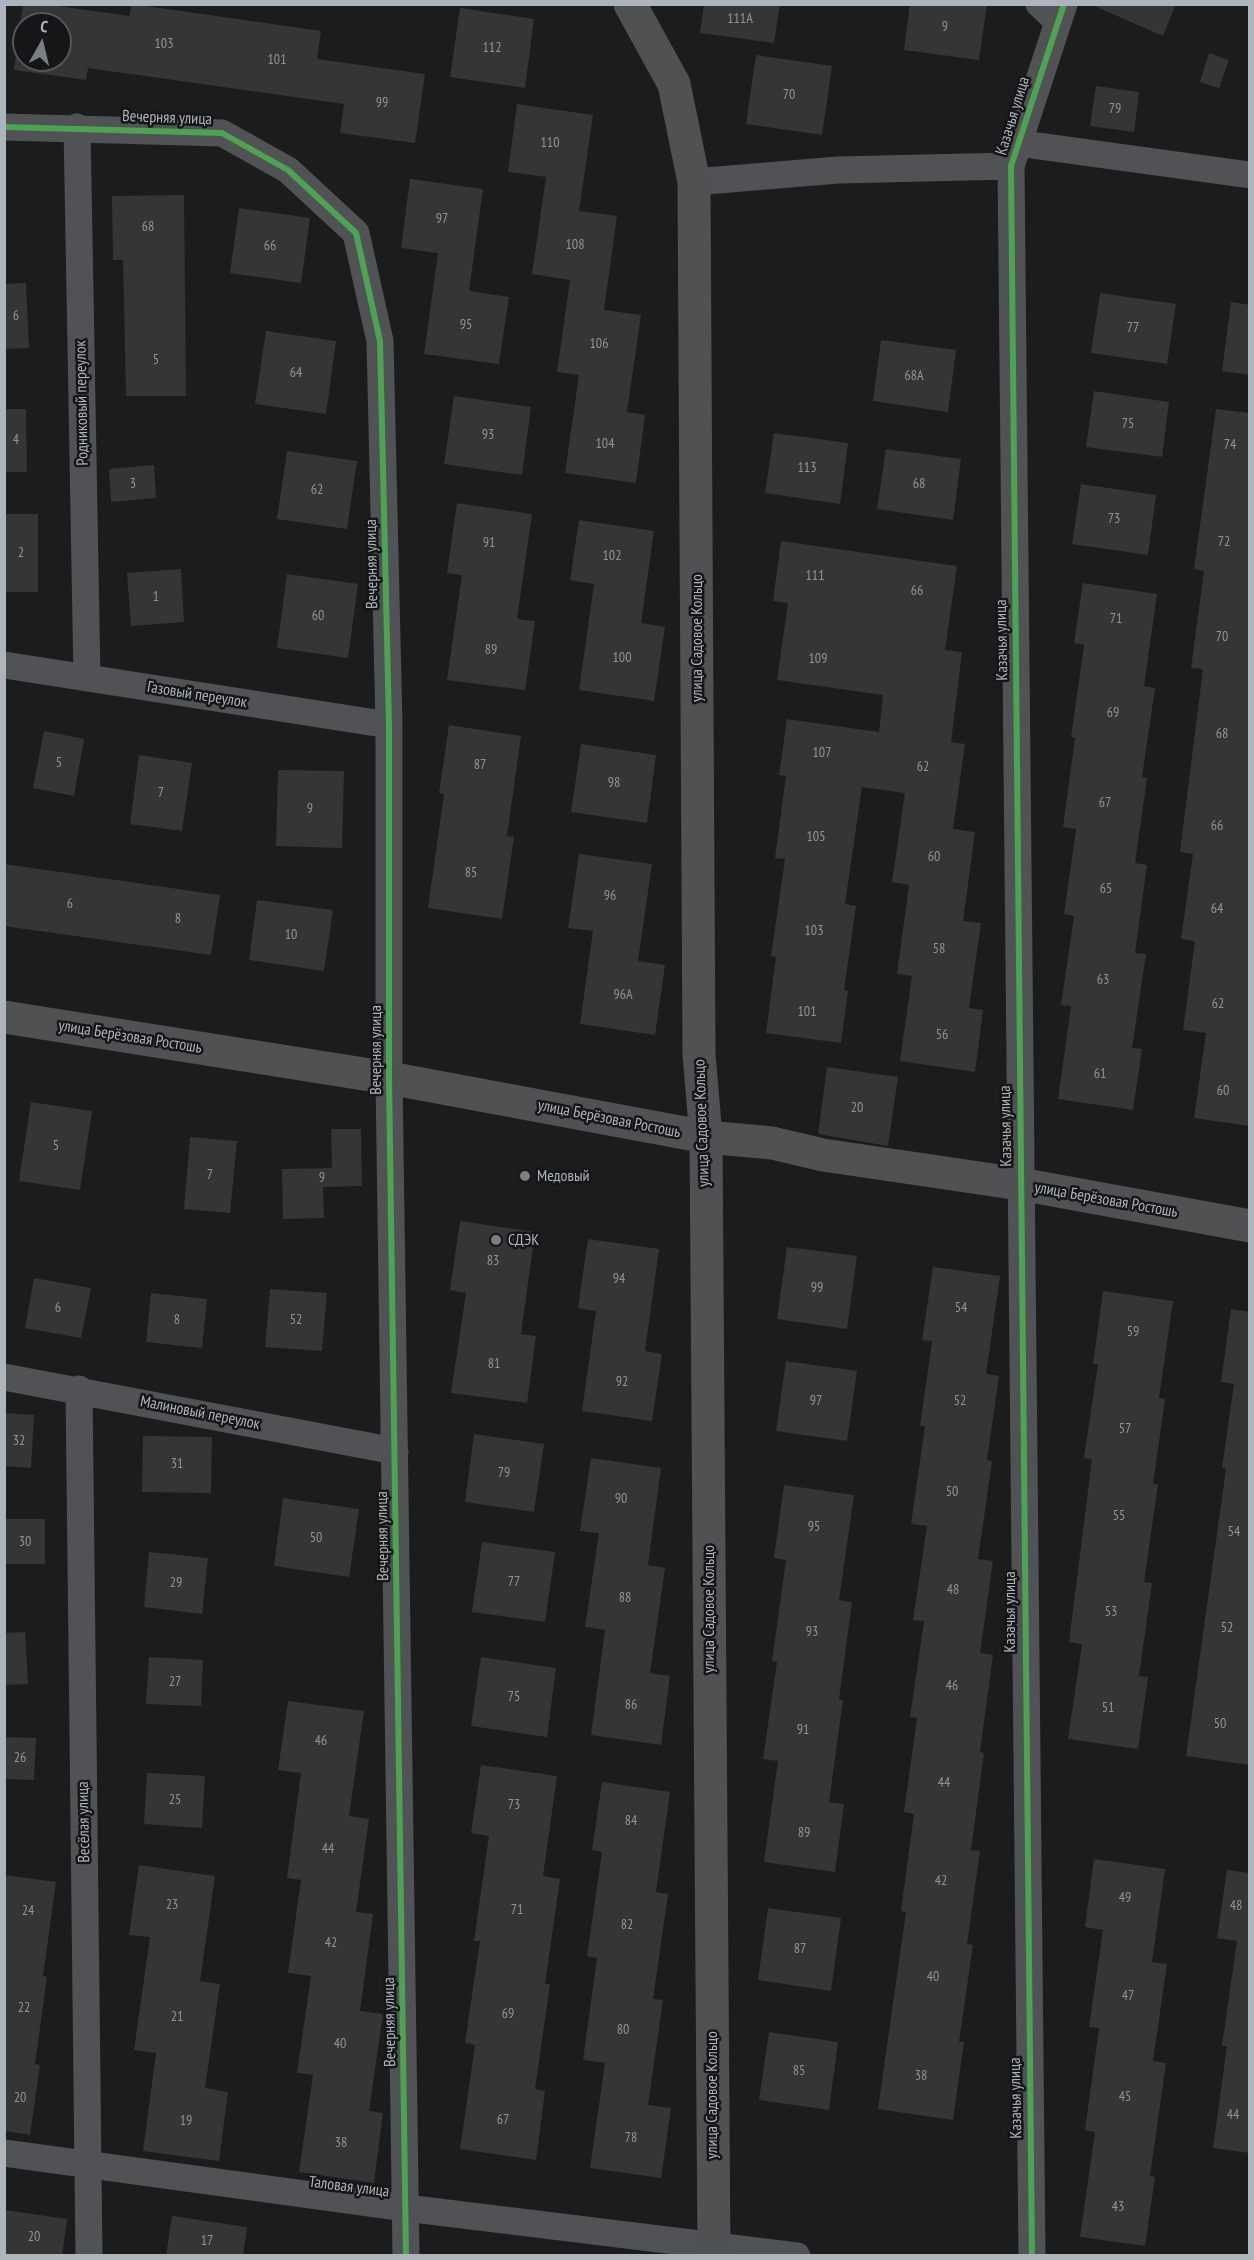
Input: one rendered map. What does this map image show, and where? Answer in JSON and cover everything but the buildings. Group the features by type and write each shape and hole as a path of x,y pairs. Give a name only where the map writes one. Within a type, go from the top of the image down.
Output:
{"street":[{"name":"улица Садовое Кольцо","path":"630,4 674,84 694,182 699,1054 706,1137 714,2250"},
{"name":"Казачья улица","path":"1032,2256 1020,1185 1014,155 1054,10"},
{"name":"Вечерняя улица","path":"4,127 222,134 288,170 356,233 380,341 389,725 389,1078 406,2256"},
{"name":"Родниковый переулок","path":"77,128 87,678"},
{"path":"694,182 1014,155 1250,175"},
{"name":"Газовый переулок","path":"4,665 389,725"},
{"name":"улица Берёзовая Ростошь","path":"4,1017 389,1078 706,1137 772,1143 823,1155 1020,1185 1250,1226"},
{"name":"Малиновый переулок","path":"4,1377 79,1389 395,1451"},
{"name":"Весёлая улица","path":"79,1389 89,2256"},
{"name":"Таловая улица","path":"4,2153 714,2250 797,2256"}],"cycle path":[{"path":"1032,2256 1011,166 1064,4"},
{"path":"4,127 222,133 288,170 356,233 380,341 389,725 389,1078 406,2256"}],"place":[{"name":"Медовый","path":"525,1176"},
{"name":"СДЭК","path":"496,1240"}]}
